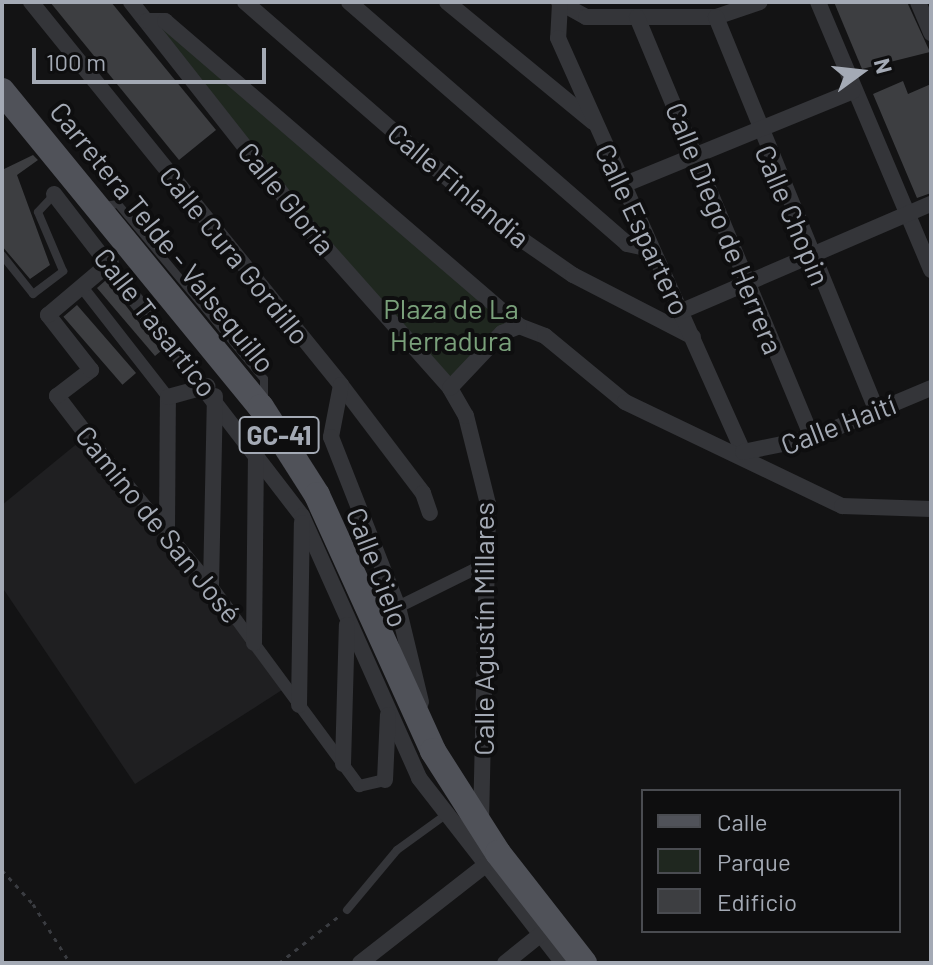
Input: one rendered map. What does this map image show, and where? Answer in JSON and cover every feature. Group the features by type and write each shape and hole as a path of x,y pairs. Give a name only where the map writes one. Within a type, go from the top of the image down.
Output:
{"main road":[{"name":"Carretera Telde - Valsequillo","path":"2,91 261,407 317,495 433,751 481,827 492,860 584,963"}],"street":[{"name":"Calle Cura Gordillo","path":"31,2 341,385 423,493 430,513"},
{"name":"Calle Gloria","path":"131,2 317,238 450,388"},
{"name":"Calle Finlandia","path":"245,2 505,228 573,275 693,337"},
{"path":"349,2 627,244 650,249"},
{"path":"447,2 593,122"},
{"path":"560,3 586,17 716,17 760,2"},
{"path":"818,2 931,270"},
{"path":"918,2 931,33"},
{"name":"Calle Espartero","path":"560,3 558,38 743,452"},
{"name":"Calle Diego de Herrera","path":"637,17 812,438"},
{"name":"Calle Chopin","path":"716,17 758,132 876,409"},
{"path":"147,21 165,21 519,326 545,336 625,402 743,452 842,506 931,509"},
{"path":"623,185 853,91"},
{"name":"Calle Tasartico","path":"54,194 211,391 302,516 388,715 444,816 492,860 540,935 563,963"},
{"path":"682,311 931,204"},
{"name":"Camino de San José","path":"111,262 48,315 91,370 57,396 211,585 359,786 385,780"},
{"path":"82,287 168,397 167,529"},
{"path":"450,388 502,333 519,326"},
{"name":"Calle Cielo","path":"341,385 331,437 398,607 433,751"},
{"name":"Calle Agustín Millares","path":"450,388 466,416 488,504 481,827"},
{"name":"Calle Haití","path":"743,452 812,438 931,388"},
{"path":"168,397 211,391 211,585"},
{"path":"254,643 256,454"},
{"path":"299,705 302,516"},
{"path":"398,607 489,562"},
{"path":"343,764 347,619"},
{"path":"385,780 388,715"},
{"path":"363,962 492,860"},
{"path":"505,963 540,935"}],"lane":[{"path":"2,255 33,294 63,271 38,212 54,194"},
{"path":"347,910 397,850 444,816"}],"path":[{"path":"2,870 33,904 70,963"},
{"path":"279,963 347,910"}],"shaded area":[{"path":"90,433 282,690 135,784 2,587 2,505"}],"green space":[{"name":"Plaza de La Herradura","path":"165,25 508,324 451,381 320,237 156,27"}],"building":[{"path":"50,2 111,2 216,130 179,160"},
{"path":"834,2 907,2 930,52 862,69"},
{"path":"903,81 908,94 931,84 931,193 917,198 873,94"},
{"path":"33,155 38,160 17,175 50,265 30,279 2,246 2,170"},
{"path":"106,280 161,351 155,356 97,288"},
{"path":"77,305 136,373 122,385 63,317"}]}
